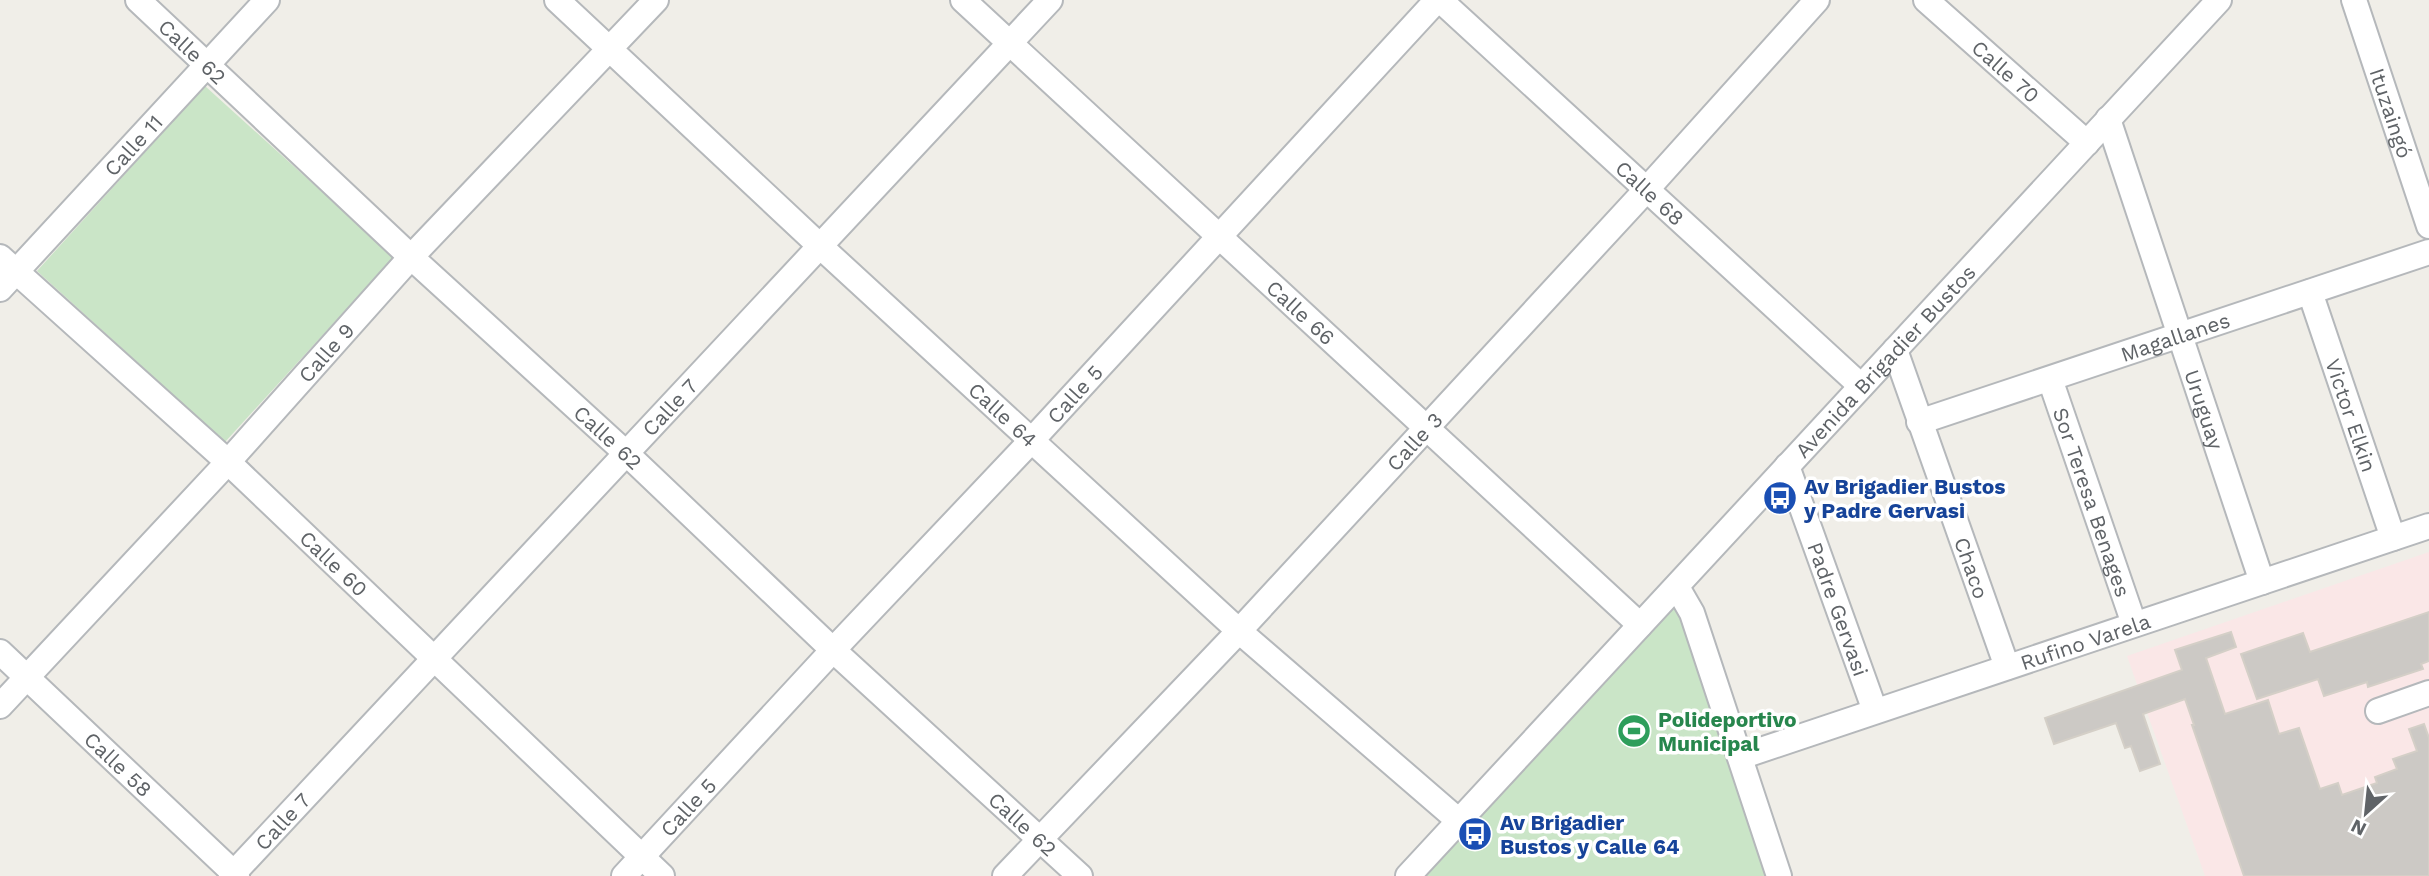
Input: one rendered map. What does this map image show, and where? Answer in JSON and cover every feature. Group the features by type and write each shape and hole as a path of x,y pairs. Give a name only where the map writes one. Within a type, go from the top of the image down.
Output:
{"street":[{"name":"Calle 62","path":"138,0 411,257 627,454 833,650 1080,876"},
{"name":"Calle 11","path":"5,273 208,65 267,0"},
{"name":"Calle 64","path":"557,0 1239,631 1459,821"},
{"name":"Calle 9","path":"0,706 228,463 411,257 656,0"},
{"name":"Calle 66","path":"963,0 1640,625"},
{"name":"Calle 7","path":"234,875 1050,0"},
{"name":"Calle 68","path":"1439,0 1861,386"},
{"name":"Calle 5","path":"624,876 1439,0"},
{"name":"Calle 3","path":"1005,876 1239,631 1647,189 1817,0"},
{"name":"Calle 70","path":"1926,0 2087,143"},
{"name":"Avenida Brigadier Bustos","path":"1408,876 2219,0"},
{"name":"Ituzaingó","path":"2354,0 2429,226"},
{"name":"Uruguay","path":"2108,119 2262,582"},
{"name":"Magallanes","path":"1919,422 2429,252"},
{"name":"Calle 60","path":"5,273 228,463 662,876"},
{"name":"Victor Elkin","path":"2310,292 2393,538"},
{"name":"Chaco","path":"1895,350 2007,667"},
{"name":"Sor Teresa Benages","path":"2050,379 2134,624"},
{"name":"Padre Gervasi","path":"1787,466 1875,711"},
{"name":"Rufino Varela","path":"1740,757 2429,526"},
{"path":"1677,587 1692,613 1779,876"},
{"name":"Calle 58","path":"0,652 234,875"},
{"path":"2378,711 2429,693"}],"shaded area":[{"path":"2429,552 2429,876 2205,876 2127,656"}],"green space":[{"path":"205,86 394,257 225,442 37,271"},
{"name":"Polideportivo Municipal","path":"1677,587 1775,876 1409,876"}],"building":[{"path":"2429,612 2429,661 2421,664 2423,669 2368,687 2367,682 2324,696 2318,679 2257,699 2241,654 2303,633 2310,652"},
{"path":"2231,632 2236,647 2206,658 2225,714 2268,700 2279,734 2299,728 2320,789 2338,783 2342,795 2377,783 2375,777 2397,769 2393,759 2417,751 2409,729 2424,724 2429,738 2429,876 2244,876 2185,699 2143,714 2160,764 2140,771 2131,746 2125,748 2116,723 2054,744 2045,718 2182,670 2175,650"}],"place":[{"name":"Av Brigadier Bustos y Padre Gervasi","path":"1780,498"},
{"name":"Polideportivo Municipal","path":"1634,731"},
{"name":"Av Brigadier Bustos y Calle 64","path":"1475,834"}]}
